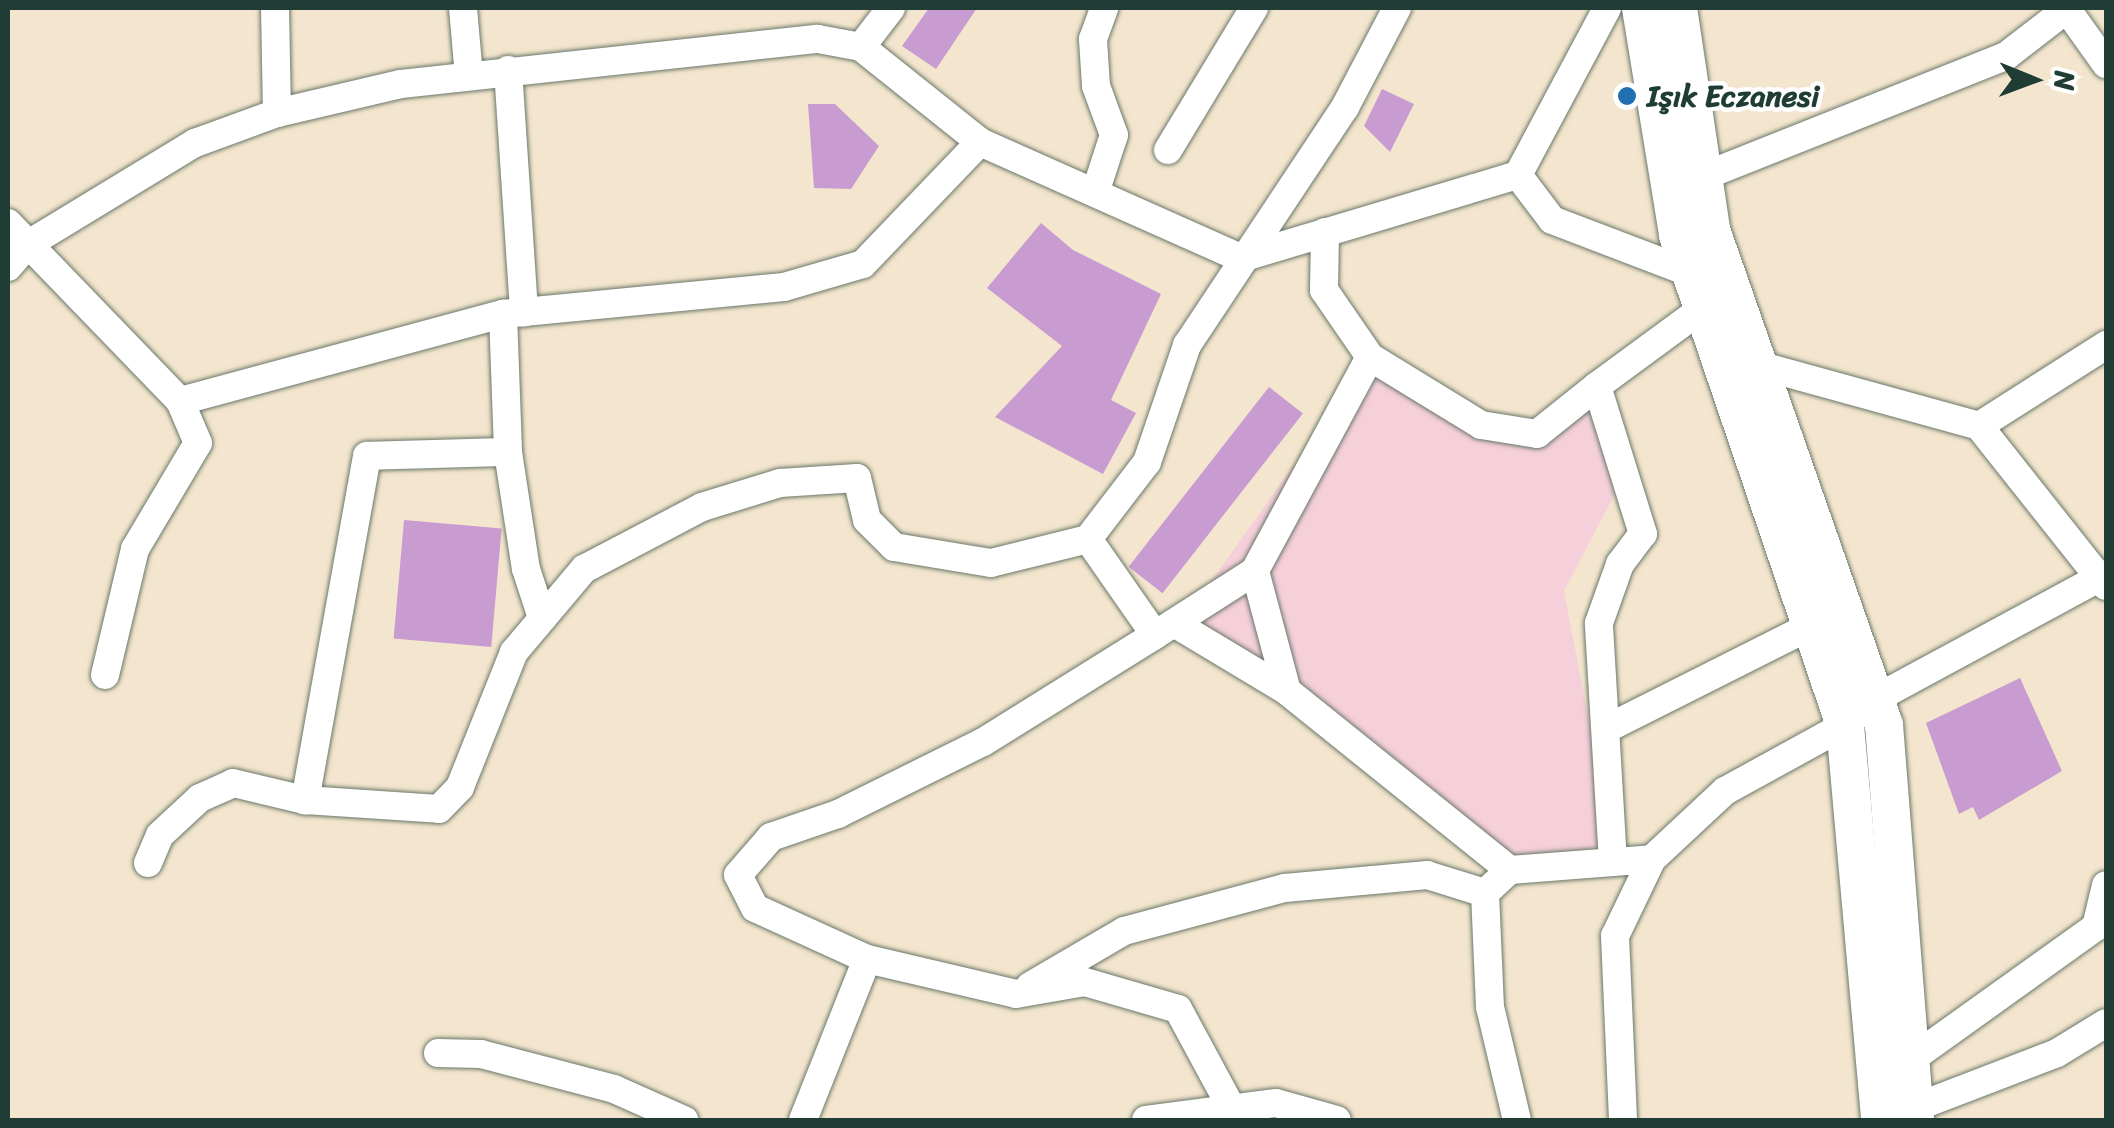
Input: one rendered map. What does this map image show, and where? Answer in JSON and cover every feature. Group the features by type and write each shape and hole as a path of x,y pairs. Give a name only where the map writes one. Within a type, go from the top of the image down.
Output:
{"street":[{"path":"275,8 277,113"},
{"path":"463,8 469,76"},
{"path":"861,47 890,8"},
{"path":"1096,193 1114,135 1096,86 1093,39 1104,8"},
{"path":"1168,150 1254,8"},
{"path":"148,863 160,834 200,798 234,784 305,800 439,810 460,788 514,652 584,569 702,507 780,483 857,478 867,520 894,547 992,563 1088,538 1146,462 1187,345 1241,258 1345,107 1397,8"},
{"path":"8,268 27,245 195,143 277,113 508,70 818,39 861,47 980,142 1241,258 1518,175 1608,8"},
{"path":"1641,8 1678,235 1845,724 1903,1116"},
{"path":"1678,8 1711,230 1884,725 1910,1060 1903,1116"},
{"path":"1704,176 2006,56 2067,8 2106,64"},
{"path":"508,70 513,313 508,452 526,568 542,618"},
{"path":"180,401 513,313 784,287 863,264 980,142"},
{"path":"1518,175 1552,220 1691,273"},
{"path":"8,223 180,401 198,443 135,549 104,675"},
{"path":"1325,232 1324,290 1370,357 1481,425 1537,434 1703,308"},
{"path":"1978,426 2106,345"},
{"path":"1232,1109 1178,1008 1086,982 1016,994 867,959 755,908 738,875 771,837 838,814 983,742 1254,571 1370,357"},
{"path":"1758,365 1978,426 2105,579 1874,700"},
{"path":"1597,386 1643,534 1620,564 1599,623 1613,862"},
{"path":"305,800 367,456 508,452"},
{"path":"1088,538 1164,629 1287,691 1510,870"},
{"path":"1254,571 1287,691"},
{"path":"1606,729 1811,626"},
{"path":"1623,1120 1615,936 1652,860 1725,791 1845,724"},
{"path":"1517,1120 1490,1007 1485,893 1510,870 1652,860"},
{"path":"1016,994 1124,931 1286,888 1427,874 1485,893"},
{"path":"1910,1060 2101,933 2106,885"},
{"path":"803,1120 867,959"},
{"path":"1903,1116 2056,1053 2106,1023"},
{"path":"438,1053 481,1054 614,1088 684,1120"},
{"path":"1146,1120 1276,1102 1337,1120"}],"shaded area":[{"path":"1370,357 1537,434 1597,386 1623,478 1564,591 1612,842 1510,870 1189,613"}],"building":[{"path":"929,8 977,8 936,69 902,46"},
{"path":"1382,89 1414,104 1390,152 1364,126"},
{"path":"808,104 835,104 879,146 851,189 814,188"},
{"path":"1041,223 1073,250 1161,294 1111,400 1136,413 1103,474 995,417 1062,346 987,288"},
{"path":"1269,387 1303,413 1163,593 1129,567"},
{"path":"404,520 502,529 491,647 394,639"},
{"path":"2020,678 2062,771 1979,820 1973,807 1959,814 1926,723"}],"place":[{"name":"Işık Eczanesi","path":"1627,96"}]}
